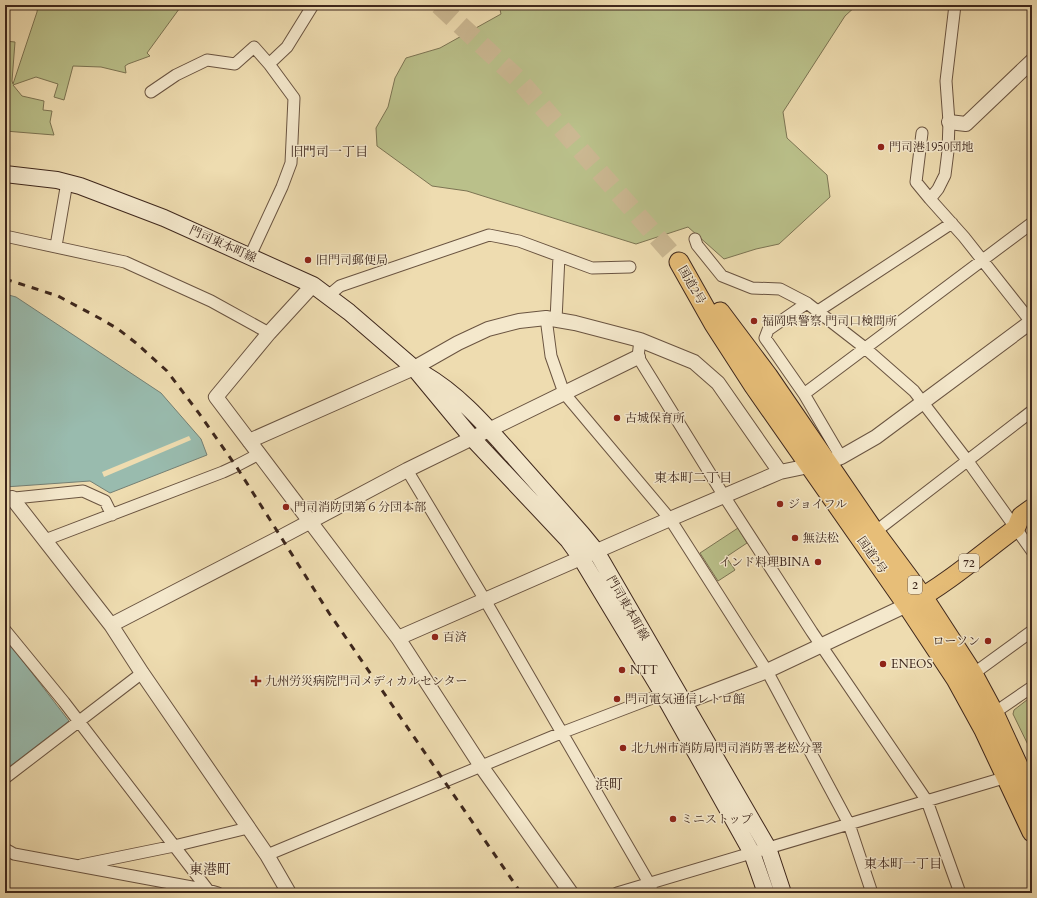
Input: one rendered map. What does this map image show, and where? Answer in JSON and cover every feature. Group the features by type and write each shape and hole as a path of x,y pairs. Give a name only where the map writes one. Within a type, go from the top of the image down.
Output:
{"highway":[{"name":"国道2号","path":"868,536 834,460 718,309 679,262 714,324 754,386 809,466 868,536 915,601 973,674 994,713 1032,796"},
{"name":"国道2号","path":"915,601 984,730 1032,832"}],"main road":[{"name":"門司東本町線","path":"5,174 67,182 164,218 313,284 349,312 414,368 472,438 568,540 581,558 663,694 752,853 766,893"},
{"name":"門司東本町線","path":"414,368 442,384 460,399 490,429 596,551 768,848 783,893"},
{"name":"72","path":"915,601 1024,526 1021,516 1032,508"}],"street":[{"path":"269,64 287,47 313,5"},
{"path":"930,199 938,189 945,176 949,122 946,81 955,5"},
{"path":"151,92 163,79 207,60 235,64 254,47 269,64 294,98 291,163 282,187 250,256"},
{"path":"949,122 966,124 1032,61"},
{"path":"398,638 670,518 780,472 834,460 876,437 1032,322 952,223 916,182 922,133"},
{"path":"56,246 67,182"},
{"path":"818,311 952,223"},
{"path":"804,394 1032,223"},
{"path":"328,296 340,286 489,235 519,241 592,268 630,267"},
{"path":"5,236 125,262 211,301 270,333"},
{"path":"695,238 698,245 722,276 752,288 780,289 806,303 864,348 914,391 966,460 1024,526 1032,551"},
{"path":"560,256 551,319 551,356 564,393 670,518 767,671 849,824 872,893"},
{"path":"313,284 216,398 398,638 481,766 571,893"},
{"path":"806,303 768,330 765,338 804,394 834,460"},
{"path":"249,441 414,368 458,343 488,329 519,321 551,319 575,323 640,340 694,362 718,383 780,472"},
{"path":"640,340 638,357 724,496 821,646 927,801 960,893"},
{"path":"111,625 407,470 638,357"},
{"path":"868,536 1032,411"},
{"path":"45,540 224,472 259,454"},
{"path":"407,470 485,600 651,888"},
{"path":"8,499 83,491 105,501 112,515"},
{"path":"8,499 45,540 111,625 142,673 268,855 289,893"},
{"path":"268,855 561,733 663,694 683,703 767,671 915,601"},
{"path":"5,630 78,721 174,846 213,891"},
{"path":"973,674 1032,631"},
{"path":"5,778 142,673"},
{"path":"984,730 986,724 994,713 1032,687"},
{"path":"974,711 981,714 994,713"},
{"path":"617,893 651,888 768,848 1007,777"},
{"path":"74,866 174,846 248,828"},
{"path":"5,849 14,854 213,891"}],"green space":[{"path":"38,5 182,5 147,53 150,56 125,66 126,73 101,67 73,66 64,100 54,97 58,84 36,77 13,85 22,96 44,101 43,110 52,111 50,122 54,135 5,131 5,41 15,42 13,84"},
{"path":"499,5 857,5 845,16 783,112 787,138 827,175 830,197 779,244 756,249 724,259 688,227 636,244 467,191 432,186 377,146 376,128 388,107 395,78 406,58 440,48 501,14"},
{"path":"738,528 747,543 726,557 735,570 718,581 700,553"},
{"path":"1032,696 1032,753 1013,714 1014,710"}],"shaded area":[{"path":"5,294 16,297 161,393 201,439 207,455 110,493 90,481 5,487"},
{"path":"5,638 69,721 5,770"}],"pier":[{"path":"189,436 191,440 104,477 102,472"}],"tunnel":[{"path":"439,5 517,78 679,262"}],"railway":[{"path":"5,279 58,296 101,319 118,329 136,343 167,371 236,466 329,613 521,893"}],"place":[{"name":"門司港1950団地","path":"881,147"},
{"name":"旧門司郵便局","path":"308,260"},
{"name":"福岡県警察 門司口検問所","path":"754,321"},
{"name":"古城保育所","path":"617,418"},
{"name":"ジョイフル","path":"780,504"},
{"name":"門司消防団第６分団本部","path":"286,507"},
{"name":"無法松","path":"795,538"},
{"name":"インド料理BINA","path":"818,562"},
{"name":"百済","path":"435,637"},
{"name":"ローソン","path":"988,641"},
{"name":"ENEOS","path":"883,664"},
{"name":"NTT","path":"622,670"},
{"name":"九州労災病院門司メディカルセンター","path":"256,681"},
{"name":"門司電気通信レトロ館","path":"617,699"},
{"name":"北九州市消防局門司消防署老松分署","path":"623,748"},
{"name":"ミニストップ","path":"673,819"}],"district":[{"name":"旧門司一丁目","path":"329,151"},
{"name":"東本町二丁目","path":"693,477"},
{"name":"浜町","path":"609,784"},
{"name":"東本町一丁目","path":"903,863"},
{"name":"東港町","path":"210,869"}]}
